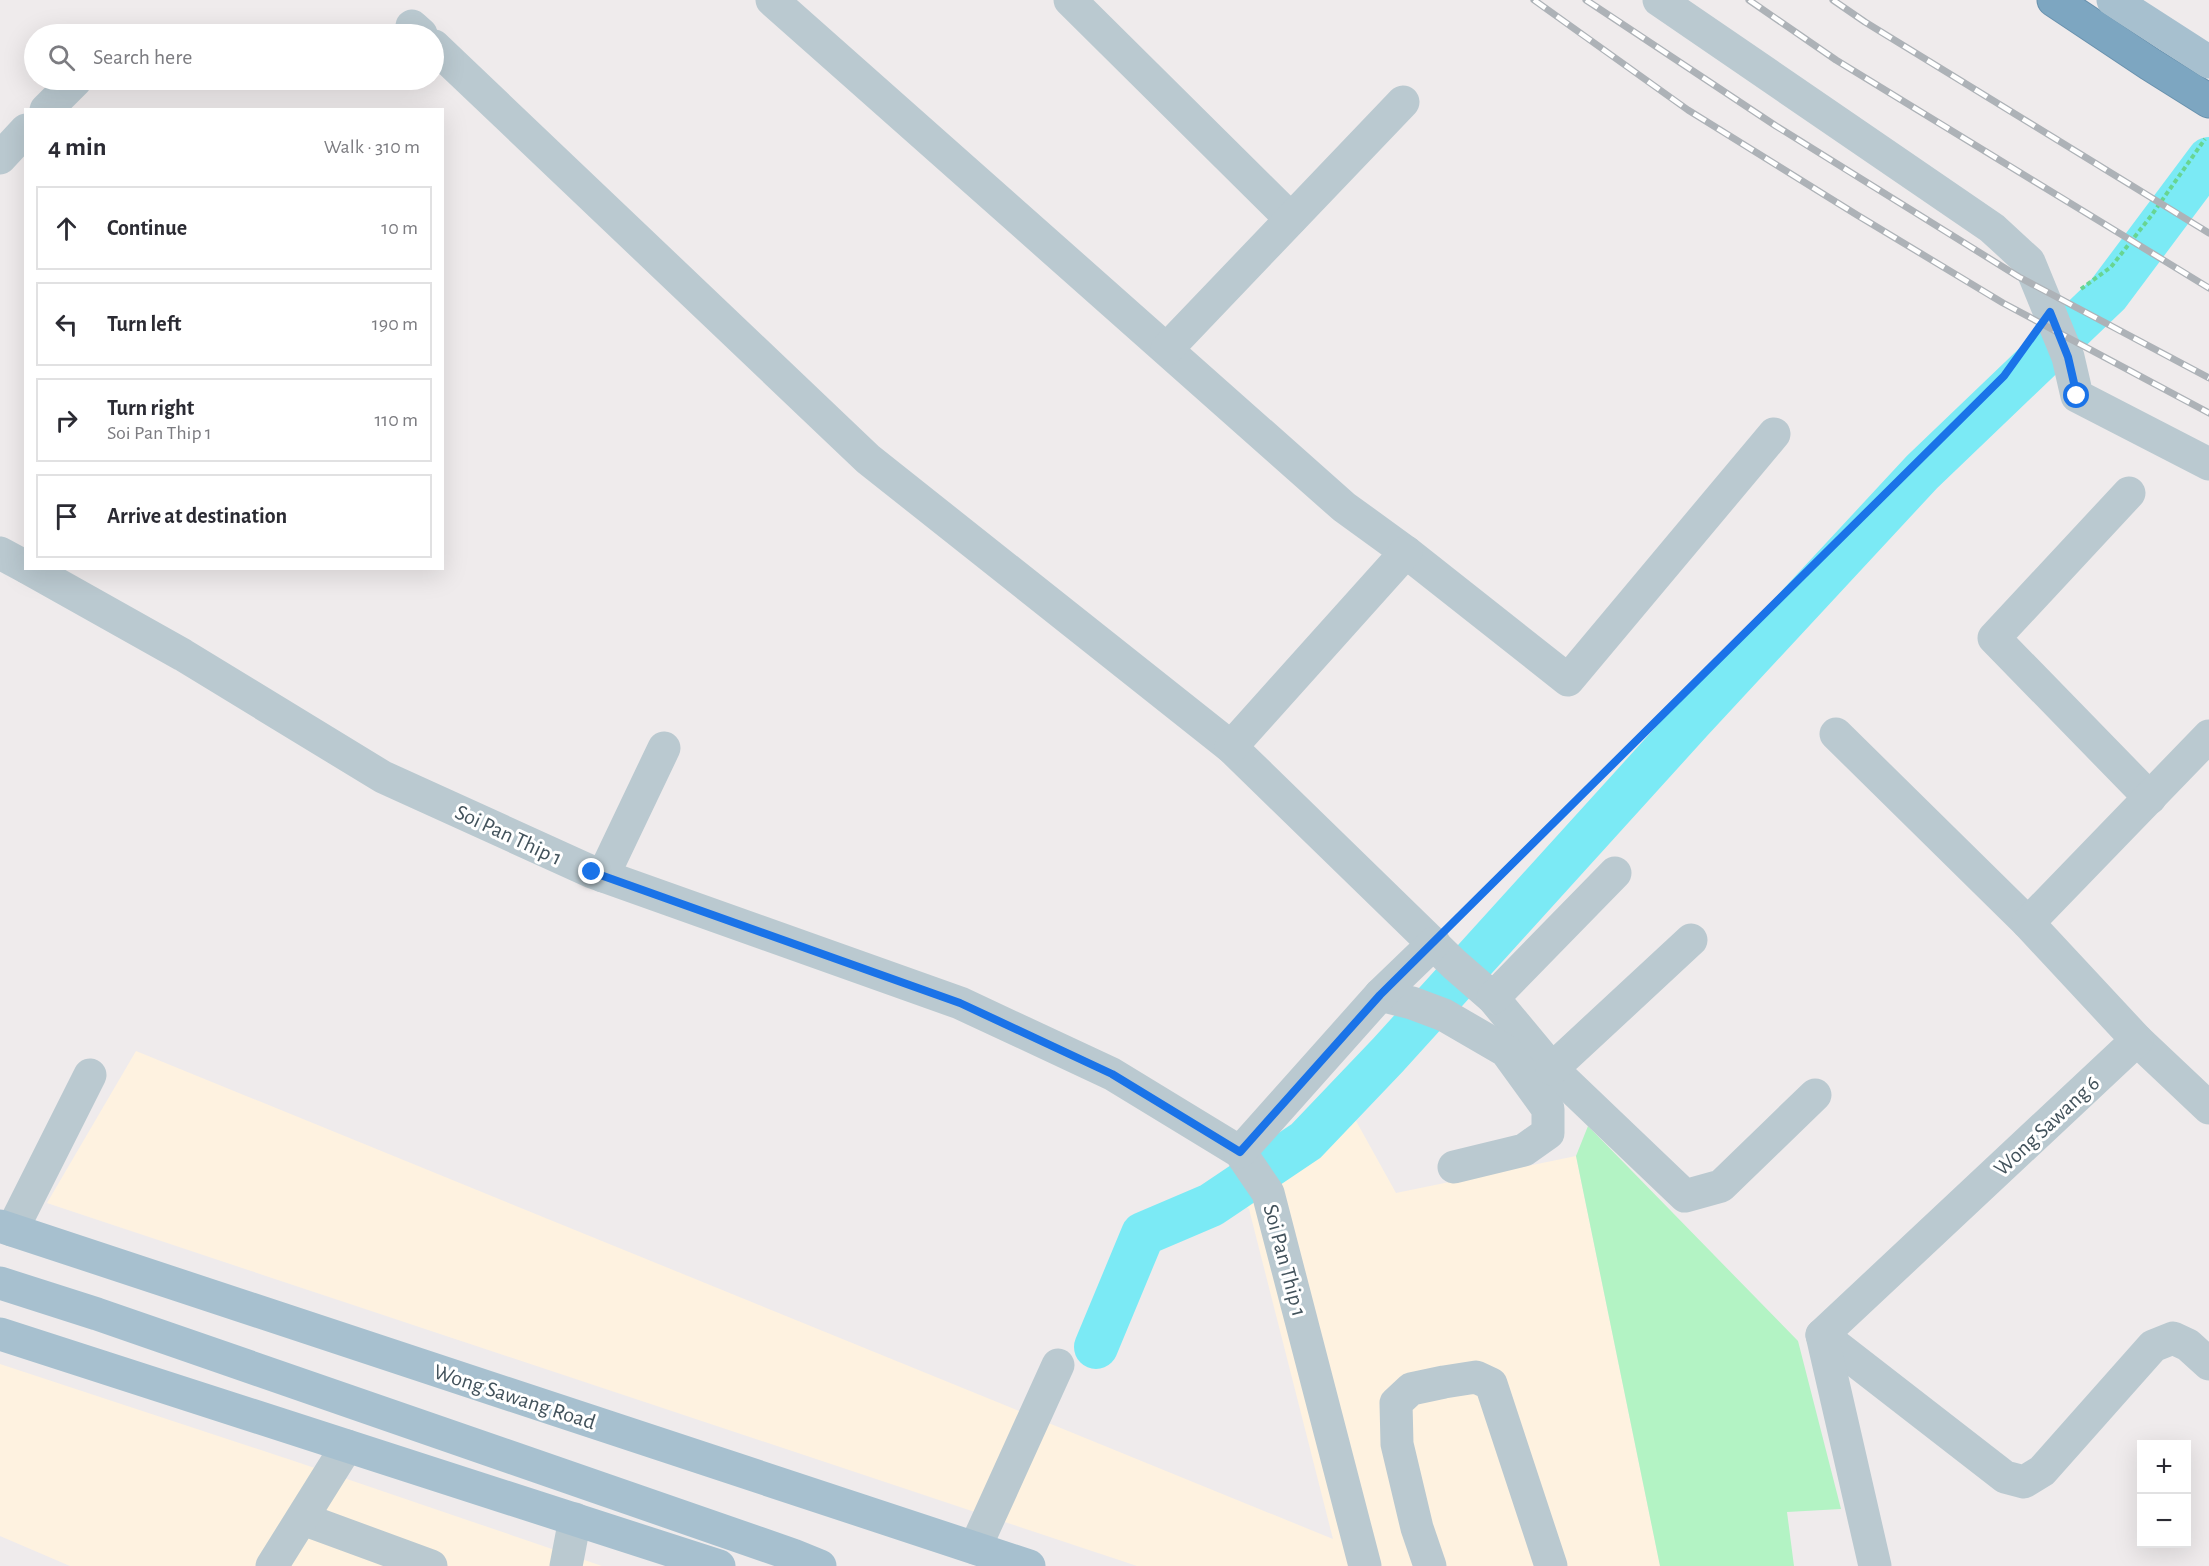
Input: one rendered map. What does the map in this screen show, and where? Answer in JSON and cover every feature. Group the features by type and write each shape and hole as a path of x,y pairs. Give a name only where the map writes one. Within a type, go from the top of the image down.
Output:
{"highway":[{"path":"2054,0 2209,101"}],"main road":[{"path":"2113,0 2209,62"},
{"name":"Wong Sawang Road","path":"6,1228 1029,1566"},
{"path":"0,1283 96,1314 820,1566"},
{"path":"1,1337 718,1566"}],"street":[{"path":"772,0 1344,507 1406,552 1568,680 1774,434"},
{"path":"1070,0 1291,219"},
{"path":"1659,0 1992,228 2029,262 2068,357 2077,396 2209,464"},
{"path":"444,56 868,459 1231,747 1463,971 1552,1069 1685,1196 1721,1186 1815,1095"},
{"path":"48,108 66,90"},
{"path":"1167,349 1403,102"},
{"path":"2129,493 1994,638 2150,798"},
{"path":"1231,747 1406,552"},
{"name":"Soi Pan Thip 1","path":"0,553 24,566"},
{"name":"Soi Pan Thip 1","path":"31,570 183,655 383,777 603,876 960,1003 1112,1074 1244,1158 1268,1193 1365,1566"},
{"path":"1836,734 2028,923 2137,1040 2209,1108"},
{"path":"2028,923 2209,736"},
{"path":"603,876 664,748"},
{"path":"1244,1158 1380,995 1463,971 1615,873"},
{"path":"1552,1069 1691,940"},
{"path":"1380,995 1412,1003 1444,1015 1506,1052 1548,1109 1548,1133 1524,1150 1454,1167"},
{"name":"Wong Sawang 6","path":"1822,1335 2137,1040"},
{"path":"6,1228 90,1075"},
{"path":"1822,1335 2005,1477 2024,1482 2042,1471 2152,1346 2174,1338 2188,1345 2209,1364"},
{"path":"1822,1335 1875,1566"},
{"path":"975,1548 1058,1365"},
{"path":"1430,1566 1417,1528 1397,1444 1396,1402 1411,1389 1476,1377 1491,1384 1551,1566"},
{"path":"272,1566 347,1446"},
{"path":"303,1519 431,1566"},
{"path":"566,1566 575,1519"}],"path":[{"path":"1463,971 2004,376 2052,319 2112,267 2209,134"}],"shaded area":[{"path":"136,1051 1333,1539 1249,1209 1216,1181 1285,1137 1335,1083 1396,1193 1576,1156 1660,1566 1137,1566 47,1203"},
{"path":"0,1364 602,1566 70,1566 0,1536"}],"green space":[{"path":"1588,1126 1798,1341 1841,1509 1787,1512 1794,1566 1660,1566 1576,1156"}],"waterway":[{"path":"1096,1347 1143,1234 1211,1205 1306,1141 1388,1055 1690,722 1922,472 2108,294 2209,159"}],"railway":[{"path":"1534,0 1688,110 1857,215 2003,303 2209,413"},
{"path":"1586,0 1776,126 2019,277 2209,378"},
{"path":"1749,0 1836,60 2209,288"},
{"path":"1833,0 1865,22 2209,233"}],"route":[{"path":"592,872 960,1003 1112,1074 1240,1152 1380,995 2004,376 2050,312 2068,357 2077,396"}]}
